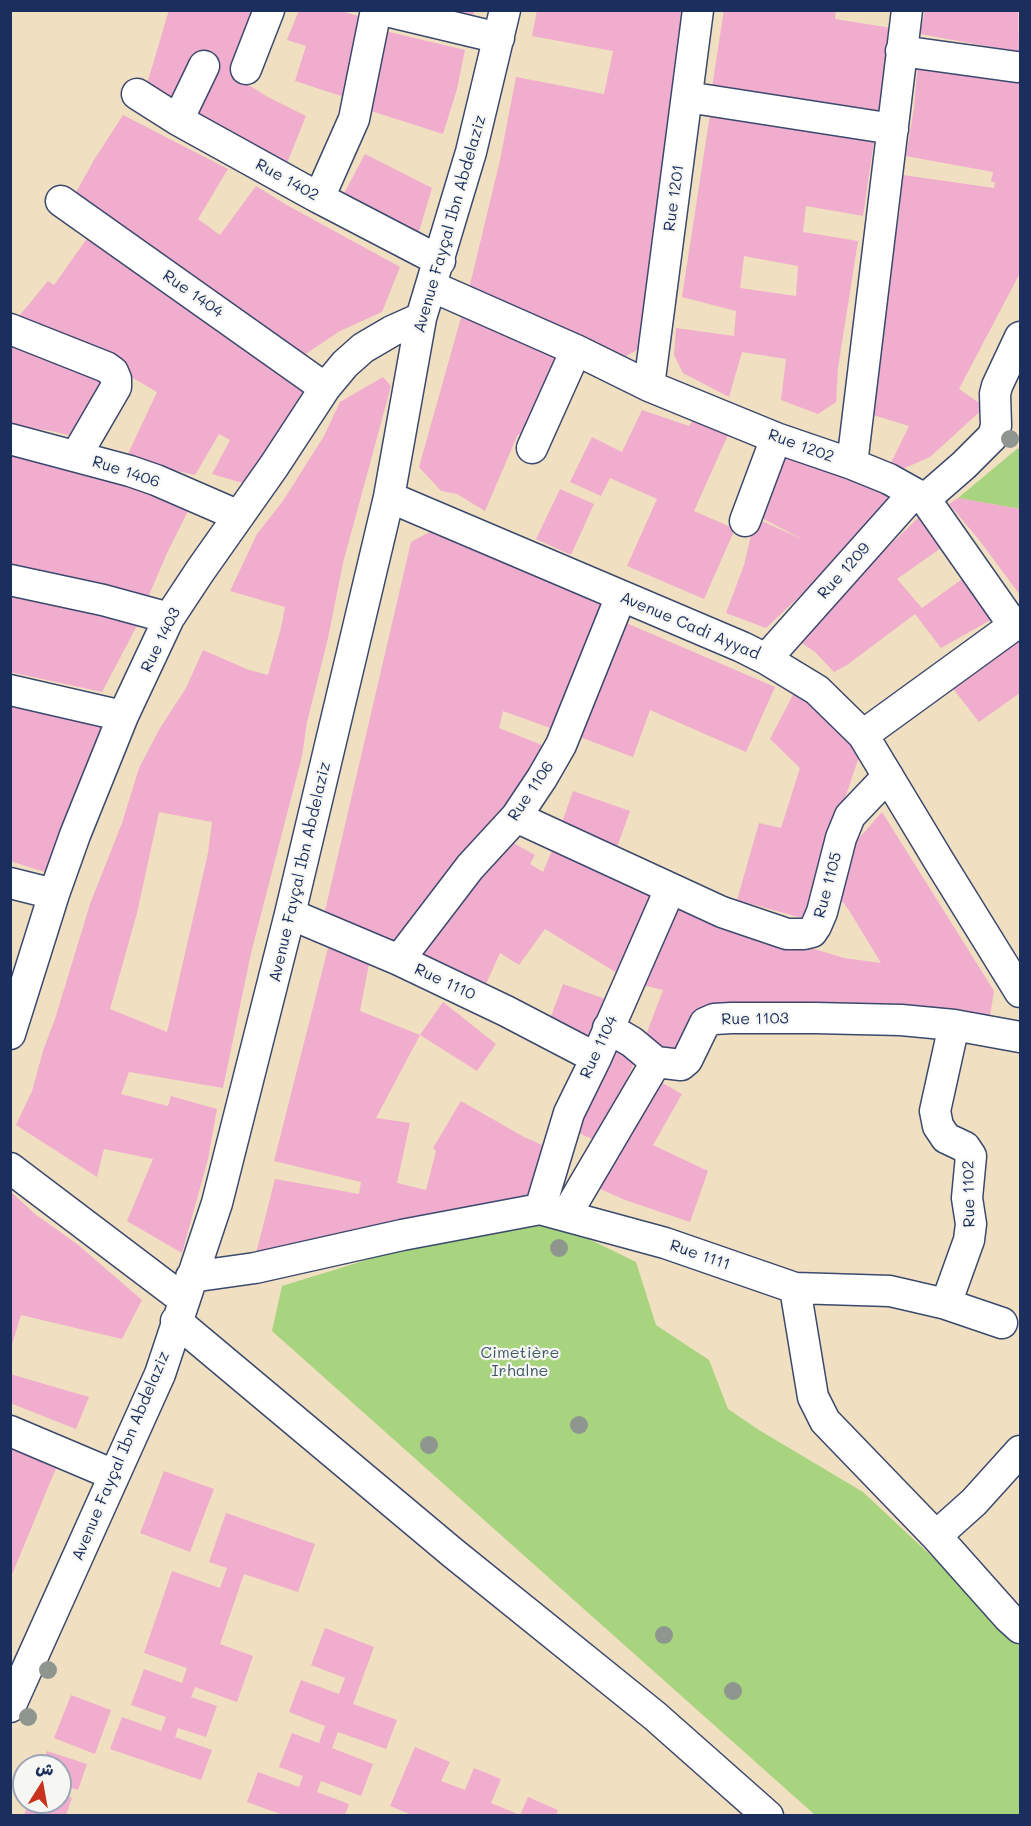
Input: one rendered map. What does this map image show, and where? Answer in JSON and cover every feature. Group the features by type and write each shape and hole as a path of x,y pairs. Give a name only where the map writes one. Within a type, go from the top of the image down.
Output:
{"street":[{"path":"246,69 269,10"},
{"path":"319,198 354,119 376,10"},
{"path":"382,10 502,24"},
{"name":"Rue 1201","path":"649,386 698,10"},
{"name":"Rue 1202","path":"435,273 576,350 649,386 776,438 852,464 907,10"},
{"name":"Avenue Fayçal Ibn Abdelaziz","path":"10,1707 160,1374 217,1203 290,915 388,497 421,318 471,152 502,24"},
{"path":"901,51 1017,67"},
{"path":"178,120 204,66"},
{"name":"Rue 1402","path":"137,93 178,120 319,198 435,273"},
{"path":"687,97 893,129"},
{"name":"Rue 1404","path":"61,201 325,388"},
{"name":"Rue 1403","path":"10,1034 54,894 123,716 169,618 325,388 345,364 363,348 392,330 421,318"},
{"path":"10,329 106,367 116,379 116,387 76,456"},
{"name":"Rue 1209","path":"766,659 919,496 964,465 993,436 996,426 994,394 1020,337"},
{"path":"532,448 576,350"},
{"path":"745,521 776,438"},
{"name":"Rue 1406","path":"10,439 156,480 238,516"},
{"path":"852,464 889,479 919,496 1017,624 863,735"},
{"name":"Avenue Cadi Ayyad","path":"388,497 742,646 817,690 863,735 1020,992"},
{"path":"10,580 103,600 169,618"},
{"name":"Rue 1106","path":"399,960 470,867 516,817 542,778 561,745 621,596"},
{"path":"10,690 123,716"},
{"name":"Rue 1105","path":"670,889 722,912 787,934 812,932 822,912 841,838 850,816 888,776"},
{"path":"516,817 670,889"},
{"path":"10,883 54,894"},
{"name":"Rue 1104","path":"553,1212 569,1113 596,1058 670,889"},
{"name":"Rue 1110","path":"290,915 399,960 506,1011 596,1058"},
{"name":"Rue 1103","path":"656,1062 681,1065 687,1060 705,1023 714,1019 901,1020 954,1025 1020,1036"},
{"name":"Rue 1102","path":"946,1304 969,1240 971,1224 967,1198 970,1156 965,1147 946,1138 938,1126 935,1111 954,1025"},
{"path":"553,1212 656,1062 632,1042 608,1028"},
{"path":"10,1168 184,1299 453,1553 655,1716 768,1815"},
{"name":"Rue 1111","path":"184,1299 255,1268 402,1235 553,1212 665,1243 795,1288"},
{"path":"1002,1323 946,1304 890,1291 795,1288 813,1396 825,1421 936,1536 1020,1628"},
{"path":"10,1431 114,1475"},
{"path":"936,1536 974,1502 1020,1451"}],"green space":[{"path":"1018,448 1020,450 1020,509 958,498"},
{"name":"Cimetière Irhalne","path":"550,1220 636,1262 656,1325 709,1360 728,1409 863,1492 1020,1639 1020,1815 815,1815 272,1331 282,1286 493,1221"}],"building":[{"path":"169,10 259,10 235,76 266,96 306,116 285,168 194,112 176,107 147,84"},
{"path":"299,10 338,10 362,17 347,98 295,81 306,46 287,40"},
{"path":"442,10 474,10 473,18"},
{"path":"537,10 686,10 647,307 637,350 619,360 469,289 500,160 516,77 604,94 613,51 532,36"},
{"path":"724,10 836,10 835,19 892,28 877,120 711,94"},
{"path":"925,10 1018,10 1019,52 920,34"},
{"path":"385,31 465,50 457,89 443,134 368,110"},
{"path":"918,61 1020,76 1020,273 959,389 985,407 930,457 898,471 889,467 909,426 870,414 879,364 883,316 903,175 994,188 995,182 991,182 993,172 906,156 914,108"},
{"path":"711,108 875,134 863,216 806,206 803,232 858,241 838,368 836,402 818,414 781,400 786,359 742,352 729,397 683,373 674,355 676,328 734,336 736,311 682,297","holes":["744,256 798,266 796,296 740,288"]},
{"path":"123,115 228,169 198,219 220,235 256,186 400,267 382,312 340,331 304,355 248,321 70,203"},
{"path":"365,154 432,188 416,242 340,201"},
{"path":"88,237 315,399 256,487 212,474 230,440 219,434 195,475 127,456 157,392 112,366 15,321 48,281 54,285"},
{"path":"464,307 566,348 530,439 518,434 485,511 457,494 441,491 419,467"},
{"path":"10,338 105,378 75,437 10,425"},
{"path":"383,377 391,386 343,563 328,638 307,722 302,756 251,953 223,1088 129,1072 121,1094 168,1106 171,1096 217,1109 208,1159 182,1253 127,1221 153,1159 104,1149 97,1177 16,1125 32,1091 90,904 122,823 139,768 160,728 186,688 203,650 249,670 268,675 285,607 230,591 257,534 283,501 324,436 340,402","holes":["159,812 212,822 208,853 167,1032 110,1009 137,913"]},
{"path":"642,410 689,426 693,420 728,435 694,511 735,529 704,599 627,566 657,499 610,478 601,496 570,482 592,437 622,452"},
{"path":"10,450 191,505 146,602 10,568"},
{"path":"779,456 884,488 888,499 801,595 766,628 726,613 744,565 755,518 804,540 756,515"},
{"path":"560,489 594,504 571,555 536,539"},
{"path":"958,498 1020,509 1020,595 949,504"},
{"path":"921,515 941,548 897,579 922,608 965,577 994,618 941,648 915,614 847,665 834,672 815,652 796,639"},
{"path":"437,528 605,604 553,729 503,711 499,728 547,747 522,790 398,948 324,915 411,542"},
{"path":"10,587 141,618 102,692 10,672"},
{"path":"624,622 775,687 746,752 650,710 633,757 577,736"},
{"path":"1020,638 1020,693 979,722 951,686"},
{"path":"796,689 860,754 830,842 809,920 737,900 759,823 781,828 800,768 770,739"},
{"path":"10,703 108,727 48,873 10,861"},
{"path":"573,791 630,811 615,853 558,834"},
{"path":"882,812 994,991 988,1028 715,1011 700,1007 695,1039 670,1055 643,1043 663,990 634,983 667,904 844,958 881,963 831,885 853,845"},
{"path":"501,836 535,855 530,864 543,872 556,841 656,884 617,973 545,929 519,965 500,953 480,997 411,961"},
{"path":"328,948 369,964 360,1011 420,1035 376,1118 410,1123 397,1183 426,1190 436,1151 433,1148 461,1101 524,1137 554,1150 540,1196 254,1261 275,1179 359,1194 361,1182 274,1161"},
{"path":"563,984 611,1001 594,1048 546,1030"},
{"path":"443,1002 496,1044 477,1071 420,1035"},
{"path":"610,1040 639,1052 599,1142 570,1129"},
{"path":"652,1077 682,1094 653,1145 708,1171 690,1222 625,1200 591,1185"},
{"path":"10,1191 35,1214 77,1244 142,1300 122,1339 21,1315 10,1351"},
{"path":"10,1374 89,1397 76,1429 10,1403"},
{"path":"10,1440 59,1461 11,1577 10,1577"},
{"path":"164,1471 214,1489 190,1552 140,1533"},
{"path":"226,1513 315,1544 298,1592 244,1574 220,1644 253,1656 237,1702 195,1687 191,1697 217,1706 206,1737 178,1728 175,1737 212,1750 201,1780 110,1749 122,1717 161,1731 166,1717 131,1705 144,1669 182,1683 187,1668 144,1653 172,1571 220,1588 227,1568 209,1562"},
{"path":"325,1628 374,1647 353,1704 397,1720 386,1749 338,1732 332,1748 373,1764 361,1796 321,1781 317,1792 349,1804 345,1815 283,1815 247,1802 258,1772 299,1787 303,1776 279,1767 292,1733 319,1743 325,1726 289,1712 301,1680 339,1694 345,1678 311,1665"},
{"path":"71,1695 111,1710 95,1754 54,1738"},
{"path":"415,1747 450,1762 441,1781 465,1790 474,1768 501,1779 491,1803 520,1815 412,1815 390,1806"},
{"path":"72,1759 87,1764 78,1790 72,1788"},
{"path":"528,1797 558,1810 556,1815 520,1815"},
{"path":"24,1814 66,1814 66,1815"}]}
